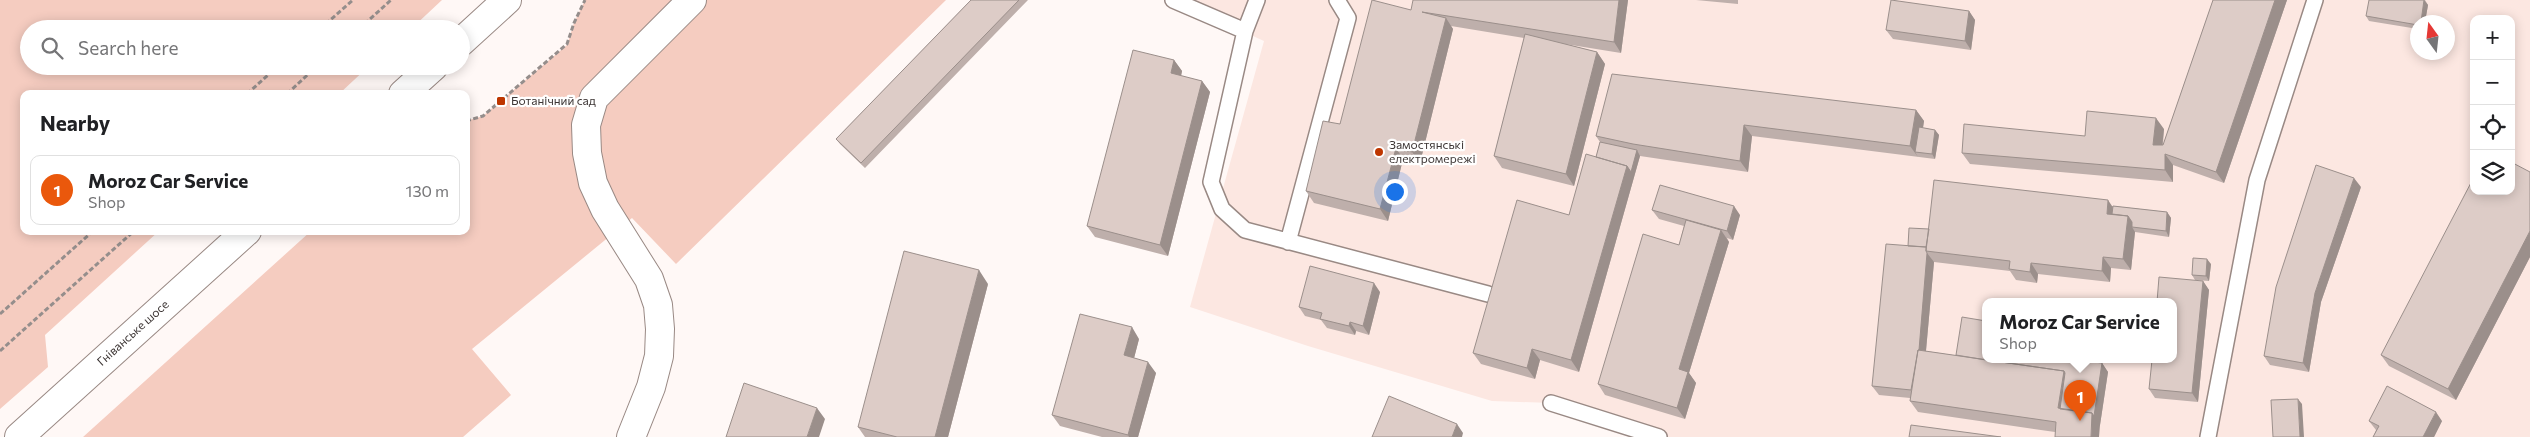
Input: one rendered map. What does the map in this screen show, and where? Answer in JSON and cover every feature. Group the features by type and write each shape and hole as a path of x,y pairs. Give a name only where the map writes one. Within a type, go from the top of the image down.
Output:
{"street":[{"path":"470,34 508,0"},
{"path":"631,437 651,387 659,356 660,329 658,305 649,279 605,209 593,182 586,125 594,98 692,0"},
{"path":"407,90 424,75"},
{"name":"Гніванське шосе","path":"20,437 243,235"}],"lane":[{"path":"1173,0 1245,31"},
{"path":"1257,0 1245,31 1211,182 1222,209 1245,230 1488,294"},
{"path":"1288,242 1348,18 1338,0"},
{"path":"2208,437 2257,180 2315,0"},
{"path":"1551,403 1659,437"}],"path":[{"path":"330,20 353,0"},
{"path":"369,20 391,0"},
{"path":"470,120 483,116 567,44 585,0"},
{"path":"251,90 268,75"},
{"path":"291,90 307,75"},
{"path":"0,314 89,235"},
{"path":"0,351 130,235"}],"shaded area":[{"path":"0,0 442,0 421,20 20,20 20,75 359,75 343,90 20,90 20,235 155,235 45,335 48,367 0,409"},
{"path":"585,0 946,0 676,264 632,218 472,349 511,395 463,437 83,437 307,235 470,235 470,120 483,116 567,45 574,23"},
{"path":"1173,0 2530,0 2530,437 1659,437 1551,403 1492,401 1308,346 1190,307 1264,41"}],"building":[{"path":"971,0 1019,0 861,163 836,139"},
{"path":"1372,0 1411,10 1413,0 1619,0 1614,42 1422,12 1446,18 1412,152 1396,148 1380,209 1306,191 1323,121 1340,124"},
{"path":"1891,0 1969,11 1965,41 1886,30"},
{"path":"2213,0 2275,0 2216,172 2165,154 2165,170 1962,153 1964,124 2085,136 2087,111 2156,118 2153,145 2163,145"},
{"path":"2369,0 2424,0 2422,15 2410,15 2410,24 2366,16"},
{"path":"1525,34 1597,52 1566,174 1494,156"},
{"path":"1133,50 1174,60 1171,73 1202,81 1160,245 1087,226"},
{"path":"1612,74 1916,110 1910,146 1744,125 1740,161 1633,144 1596,136"},
{"path":"1919,127 1935,130 1932,154 1915,152"},
{"path":"1600,142 1637,150 1631,172 1627,166 1596,157"},
{"path":"1586,154 1627,166 1571,360 1532,349 1527,368 1473,353 1517,200 1569,215"},
{"path":"2515,164 2530,172 2530,231 2448,389 2381,355 2470,185 2470,195 2515,195"},
{"path":"2316,165 2354,178 2315,293 2303,363 2264,356 2276,287"},
{"path":"1934,180 2108,200 2107,214 2128,216 2123,259 2103,257 2102,271 2031,263 2030,272 2009,269 2010,261 1926,251"},
{"path":"1660,185 1734,206 1727,231 1652,210"},
{"path":"2113,206 2167,212 2166,231 2132,227 2132,222 2128,216 2112,214"},
{"path":"1686,220 1721,230 1679,369 1688,372 1677,408 1598,384 1643,234 1679,245"},
{"path":"1909,228 1929,229 1926,247 1908,246"},
{"path":"1886,244 1926,247 1919,350 1911,390 1872,386"},
{"path":"904,251 979,270 935,437 897,437 858,427"},
{"path":"2193,258 2207,259 2206,276 2192,275"},
{"path":"1310,266 1374,283 1363,326 1350,322 1349,326 1320,319 1322,313 1299,307"},
{"path":"2159,277 2203,281 2192,393 2149,389 2152,363 2177,363 2177,298 2157,298"},
{"path":"1080,314 1132,327 1124,355 1148,362 1128,435 1052,415"},
{"path":"1962,317 1982,320 1982,359 1956,355"},
{"path":"1918,350 1982,359 1982,363 2008,363 2064,371 2058,408 2092,413 2091,437 2055,437 2056,422 1910,401"},
{"path":"2008,363 2102,363 2094,416 2092,413 2060,409 2064,371"},
{"path":"744,383 817,408 807,437 726,437"},
{"path":"2387,386 2436,412 2423,437 2373,437 2379,426 2369,421"},
{"path":"1389,396 1457,424 1452,437 1372,437"},
{"path":"2298,399 2300,437 2273,437 2271,400"},
{"path":"1911,425 2001,437 1909,437"}],"place":[{"name":"Ботанічний сад","path":"501,101"},
{"name":"Замостянські електромережі","path":"1379,152"},
{"name":"Moroz Car Service","path":"2080,421"}]}
